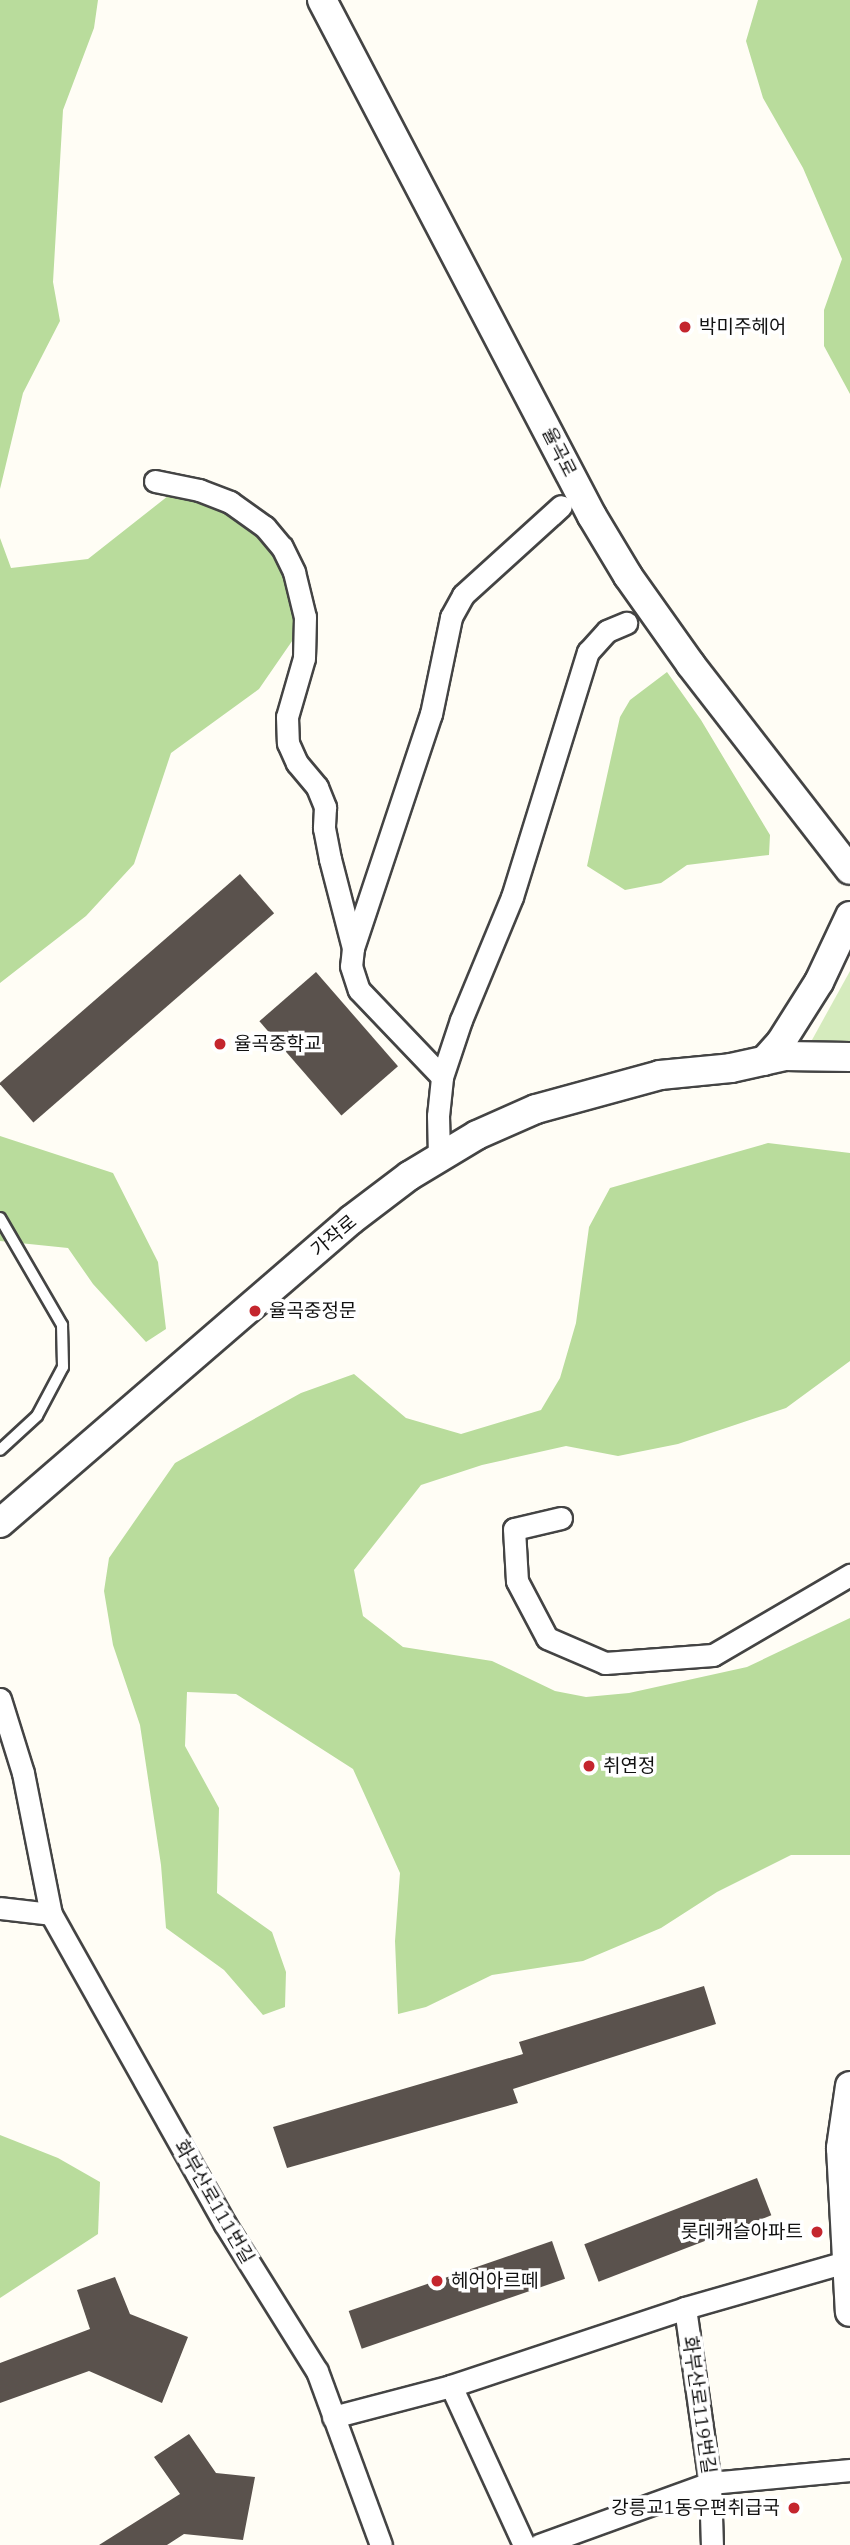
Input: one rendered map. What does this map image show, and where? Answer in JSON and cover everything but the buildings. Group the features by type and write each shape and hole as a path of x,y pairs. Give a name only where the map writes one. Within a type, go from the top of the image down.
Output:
{"street":[{"name":"율곡로","path":"322,0 592,516 628,576 691,665 850,870"},
{"path":"155,481 199,490 230,502 265,527 282,547 294,572 305,617 305,631 304,658 287,717 288,743 297,763 317,787 325,807 324,828 330,859 353,948"},
{"path":"442,1077 359,990 351,967 353,948 431,714 451,618 463,595 561,506"},
{"path":"439,1156 438,1116 442,1077 461,1020 512,897 589,652 607,631 626,623"},
{"path":"764,1061 781,1042 819,982 850,916"},
{"name":"가작로","path":"0,1523 351,1220 439,1156 477,1135 536,1110 660,1075 732,1068 785,1056 850,1057"},
{"name":"가작로","path":"732,1068 763,1072 799,1070 850,1074"},
{"path":"561,1518 514,1529 517,1581 547,1637 605,1663 713,1655 850,1575"},
{"name":"화부산로111번길","path":"0,1699 23,1773 51,1914 225,2224 317,2371 381,2545"},
{"path":"0,1908 51,1914"},
{"path":"850,2086 841,2148 850,2312"},
{"path":"333,2417 452,2386 685,2308 848,2262"},
{"name":"화부산로119번길","path":"685,2308 710,2483 712,2545"},
{"path":"452,2386 524,2545"},
{"path":"539,2545 710,2483 850,2470"}],"lane":[{"path":"0,1219 62,1325 63,1367 37,1416 0,1450"}],"green space":[{"path":"0,0 98,0 94,28 63,110 53,282 60,321 23,393 0,489"},
{"path":"758,0 850,0 850,394 824,346 824,310 842,259 803,168 763,98 746,41"},
{"path":"168,496 243,503 294,554 299,631 259,689 171,753 134,864 86,916 0,983 0,538 11,568 88,559"},
{"path":"667,672 701,720 770,835 769,855 687,865 661,883 625,890 587,866 620,717 630,700"},
{"path":"850,971 850,1048 807,1049"},
{"path":"0,1136 113,1173 158,1262 166,1329 146,1342 93,1284 68,1248 0,1241"},
{"path":"768,1143 850,1153 850,1361 786,1408 678,1444 618,1456 566,1446 482,1465 421,1485 354,1570 363,1616 403,1647 492,1661 555,1691 586,1697 629,1693 747,1667 850,1618 850,1855 791,1855 717,1892 661,1928 583,1961 492,1975 426,2007 398,2014 395,1941 400,1873 353,1769 236,1694 187,1692 185,1746 219,1808 217,1893 272,1932 286,1972 285,2007 263,2015 224,1970 166,1928 161,1865 140,1725 113,1645 104,1591 109,1558 175,1463 301,1393 354,1374 406,1418 461,1434 541,1410 560,1378 576,1323 589,1227 610,1188"},
{"path":"0,2135 58,2158 100,2182 98,2234 0,2298"}],"place":[{"name":"박미주헤어","path":"685,327"},
{"name":"율곡중학교","path":"220,1044"},
{"name":"율곡중정문","path":"255,1311"},
{"name":"취연정","path":"589,1766"},
{"name":"롯데캐슬아파트","path":"817,2232"},
{"name":"헤어아르떼","path":"437,2281"},
{"name":"강릉교1동우편취급국","path":"794,2508"}]}
